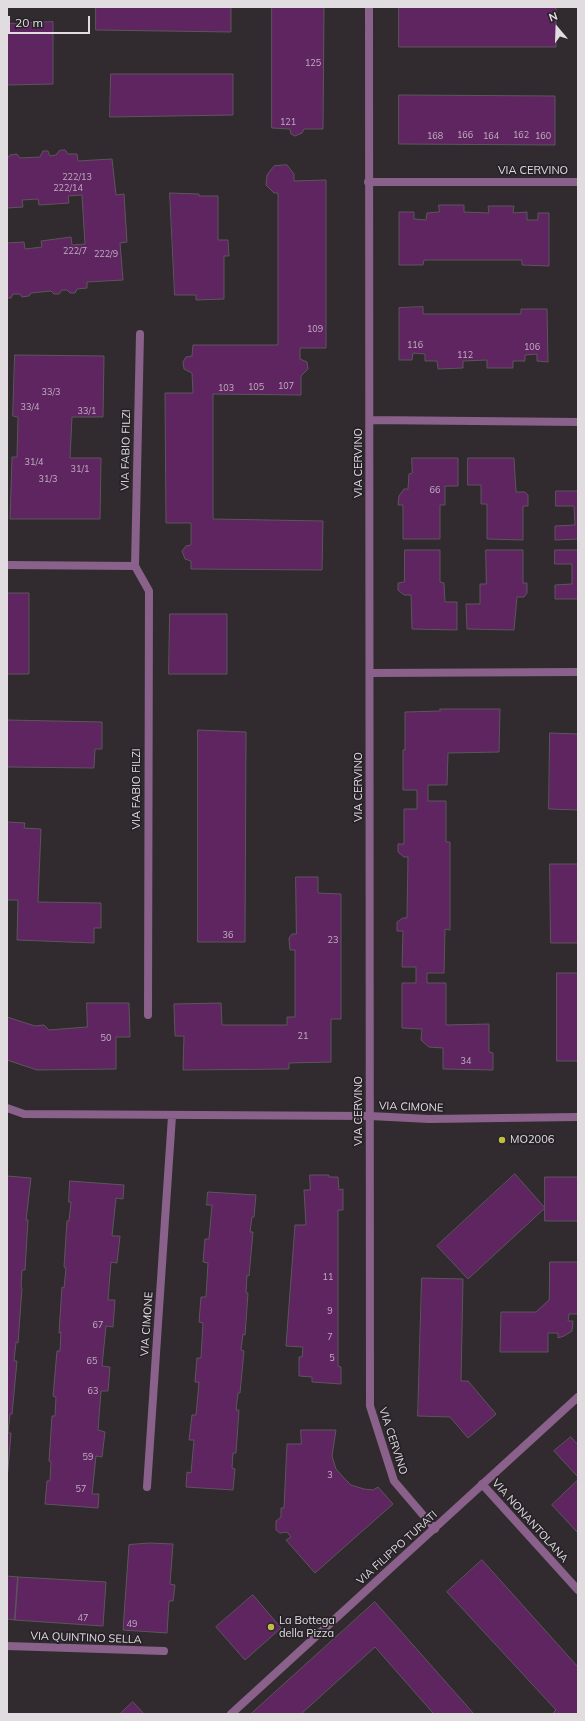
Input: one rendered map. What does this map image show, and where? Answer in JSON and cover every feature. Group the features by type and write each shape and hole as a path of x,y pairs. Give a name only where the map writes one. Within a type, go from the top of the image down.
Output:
{"street":[{"name":"VIA CERVINO","path":"368,7 370,420 370,1406 394,1482 435,1529"},
{"name":"VIA CERVINO","path":"368,182 578,182"},
{"name":"VIA FABIO FILZI","path":"140,334 135,566 149,591 148,1015"},
{"name":"VIA CERVINO","path":"370,420 578,422"},
{"path":"7,565 135,566"},
{"path":"370,673 578,672"},
{"name":"VIA CIMONE","path":"7,1108 24,1114 370,1116 429,1119 578,1117"},
{"name":"VIA CIMONE","path":"147,1487 172,1116"},
{"name":"VIA FILIPPO TURATI","path":"231,1714 578,1397"},
{"name":"VIA NONANTOLANA","path":"482,1484 578,1590"},
{"name":"VIA QUINTINO SELLA","path":"7,1646 164,1651"}],"building":[{"path":"96,7 231,7 231,32 96,30"},
{"path":"272,7 324,7 323,129 304,129 302,133 295,136 291,134 290,129 272,128"},
{"path":"399,7 556,7 556,47 399,47"},
{"path":"53,22 53,84 7,85 7,24"},
{"path":"111,74 233,74 233,115 110,117"},
{"path":"399,95 555,96 555,145 399,144"},
{"path":"65,150 68,154 77,154 78,161 112,159 116,195 124,194 127,242 120,243 123,280 87,282 87,288 77,289 75,293 62,290 59,294 54,294 51,291 31,293 29,296 22,297 20,294 13,294 11,298 7,298 7,243 24,242 25,249 42,247 41,241 71,237 72,245 85,244 82,195 68,196 69,203 39,205 38,199 22,200 23,207 7,208 7,159 10,155 17,154 20,158 40,157 43,151 48,151 50,156 56,155 59,151"},
{"path":"287,165 294,174 294,181 326,180 326,348 300,348 300,359 307,362 308,369 301,376 301,395 213,394 213,519 323,521 322,570 191,569 191,561 185,559 182,551 186,546 191,545 191,523 166,523 165,393 193,393 192,373 184,369 183,362 186,357 192,356 193,345 278,345 278,193 274,193 266,185 267,175 274,166"},
{"path":"170,193 218,196 218,240 228,240 229,256 224,256 224,299 196,300 196,295 175,295"},
{"path":"439,205 464,205 464,212 489,213 488,206 514,206 513,213 527,212 527,220 538,220 538,213 549,213 549,266 522,265 522,260 424,260 423,265 399,265 399,212 414,212 414,219 426,220 427,213 439,212"},
{"path":"423,307 423,314 521,314 521,309 547,309 548,362 537,361 537,354 525,355 525,361 513,361 513,368 487,368 487,360 463,361 463,368 438,369 437,361 425,361 425,354 413,353 412,360 399,360 399,308"},
{"path":"15,355 104,356 103,417 72,417 70,458 101,458 100,519 10,519 12,457 17,457 18,417 13,416"},
{"path":"412,458 458,458 458,486 445,486 445,505 440,505 440,539 403,539 403,505 398,505 399,496 404,489 408,489 409,474 412,473"},
{"path":"468,458 514,458 516,492 525,492 528,495 528,506 523,506 523,540 487,539 487,504 481,504 481,485 468,485"},
{"path":"556,491 578,491 578,539 555,540 555,526 575,525 574,506 556,506"},
{"path":"405,550 440,550 440,582 444,583 445,602 457,602 457,630 412,629 411,595 404,595 398,590 398,583 404,582"},
{"path":"486,550 523,550 523,583 527,583 527,593 524,597 517,597 514,630 467,629 466,604 480,604 480,584 486,584"},
{"path":"555,550 578,550 578,599 555,599 555,585 572,584 572,564 555,564"},
{"path":"7,593 29,593 29,674 7,674"},
{"path":"170,614 227,614 227,674 169,674"},
{"path":"440,709 500,709 499,752 448,753 447,785 428,785 428,801 446,801 446,842 450,842 450,930 445,929 444,973 427,973 427,983 446,983 446,1025 489,1024 489,1052 493,1053 493,1070 443,1069 443,1048 429,1047 421,1040 422,1029 402,1028 402,983 416,983 416,967 402,967 403,931 397,931 397,922 403,918 407,918 408,857 404,857 398,852 398,844 404,844 404,809 417,809 417,790 403,790 405,712 440,711"},
{"path":"7,720 102,722 102,749 95,749 94,768 7,767"},
{"path":"198,730 246,732 245,942 198,942"},
{"path":"550,733 578,734 578,810 549,809"},
{"path":"7,822 25,823 24,828 41,829 38,902 101,903 101,928 94,928 94,943 17,940 18,900 7,900"},
{"path":"550,864 578,864 578,943 551,943"},
{"path":"296,877 318,877 318,893 341,894 341,1019 331,1019 331,1062 289,1063 289,1069 183,1070 184,1036 175,1036 174,1004 221,1003 222,1025 287,1025 287,1017 295,1017 295,950 290,950 289,938 292,934 296,934"},
{"path":"557,973 578,973 578,1061 557,1061"},
{"path":"87,1003 129,1003 130,1037 116,1037 116,1069 37,1070 7,1060 7,1017 35,1026 44,1025 49,1030 87,1027"},
{"path":"515,1174 545,1208 468,1279 437,1246"},
{"path":"310,1175 329,1175 329,1177 338,1177 339,1190 343,1189 343,1210 338,1210 338,1366 341,1367 341,1384 312,1382 312,1377 299,1376 299,1357 302,1357 303,1347 286,1346 295,1225 306,1225 304,1190 310,1190"},
{"path":"7,1176 31,1178 26,1220 28,1220 25,1270 22,1270 18,1343 16,1342 14,1361 17,1361 12,1414 10,1414 8,1433 11,1433 7,1480"},
{"path":"545,1177 578,1177 578,1221 545,1221"},
{"path":"70,1181 124,1185 123,1199 116,1198 112,1236 120,1236 117,1263 111,1262 108,1300 115,1300 113,1327 106,1326 102,1366 110,1367 108,1391 101,1391 98,1430 105,1432 102,1457 96,1456 92,1494 99,1494 98,1508 45,1504 47,1481 50,1481 51,1462 49,1461 52,1416 55,1416 56,1397 53,1396 57,1351 60,1351 61,1332 59,1333 62,1287 64,1288 67,1221 69,1221 71,1202 69,1202"},
{"path":"208,1192 256,1195 254,1217 252,1217 250,1232 253,1232 249,1276 247,1275 246,1293 248,1293 245,1335 243,1334 241,1350 244,1351 240,1393 238,1393 236,1410 239,1410 236,1453 233,1453 232,1468 235,1469 233,1490 186,1487 187,1472 191,1473 194,1440 189,1440 192,1415 196,1415 199,1382 195,1382 197,1358 201,1358 203,1323 199,1322 201,1297 206,1297 208,1263 203,1262 205,1239 209,1239 212,1205 207,1205"},
{"path":"550,1262 578,1262 578,1314 569,1314 568,1321 573,1321 572,1331 558,1338 558,1333 548,1333 548,1352 500,1352 501,1312 536,1312 549,1300"},
{"path":"422,1278 463,1279 461,1381 468,1381 496,1414 468,1438 450,1417 418,1416"},
{"path":"301,1430 336,1430 332,1456 336,1469 351,1485 373,1490 378,1487 393,1504 315,1573 286,1540 291,1537 287,1532 280,1533 276,1530 276,1521 281,1517 281,1508 284,1508 287,1444 301,1444"},
{"path":"571,1437 578,1445 578,1477 554,1451"},
{"path":"578,1480 578,1533 552,1505"},
{"path":"150,1543 173,1544 170,1584 175,1585 173,1601 169,1601 167,1633 123,1630 129,1545"},
{"path":"482,1560 578,1667 578,1714 552,1714 556,1710 447,1592"},
{"path":"7,1576 18,1577 15,1620 7,1619"},
{"path":"18,1577 106,1582 103,1626 15,1620"},
{"path":"253,1595 281,1628 245,1660 216,1627"},
{"path":"375,1602 474,1714 432,1714 433,1713 375,1647 301,1714 251,1714"},
{"path":"133,1702 144,1714 120,1714"}],"place":[{"name":"MO2006","path":"502,1140"},
{"name":"La Bottega della Pizza","path":"271,1627"}]}
